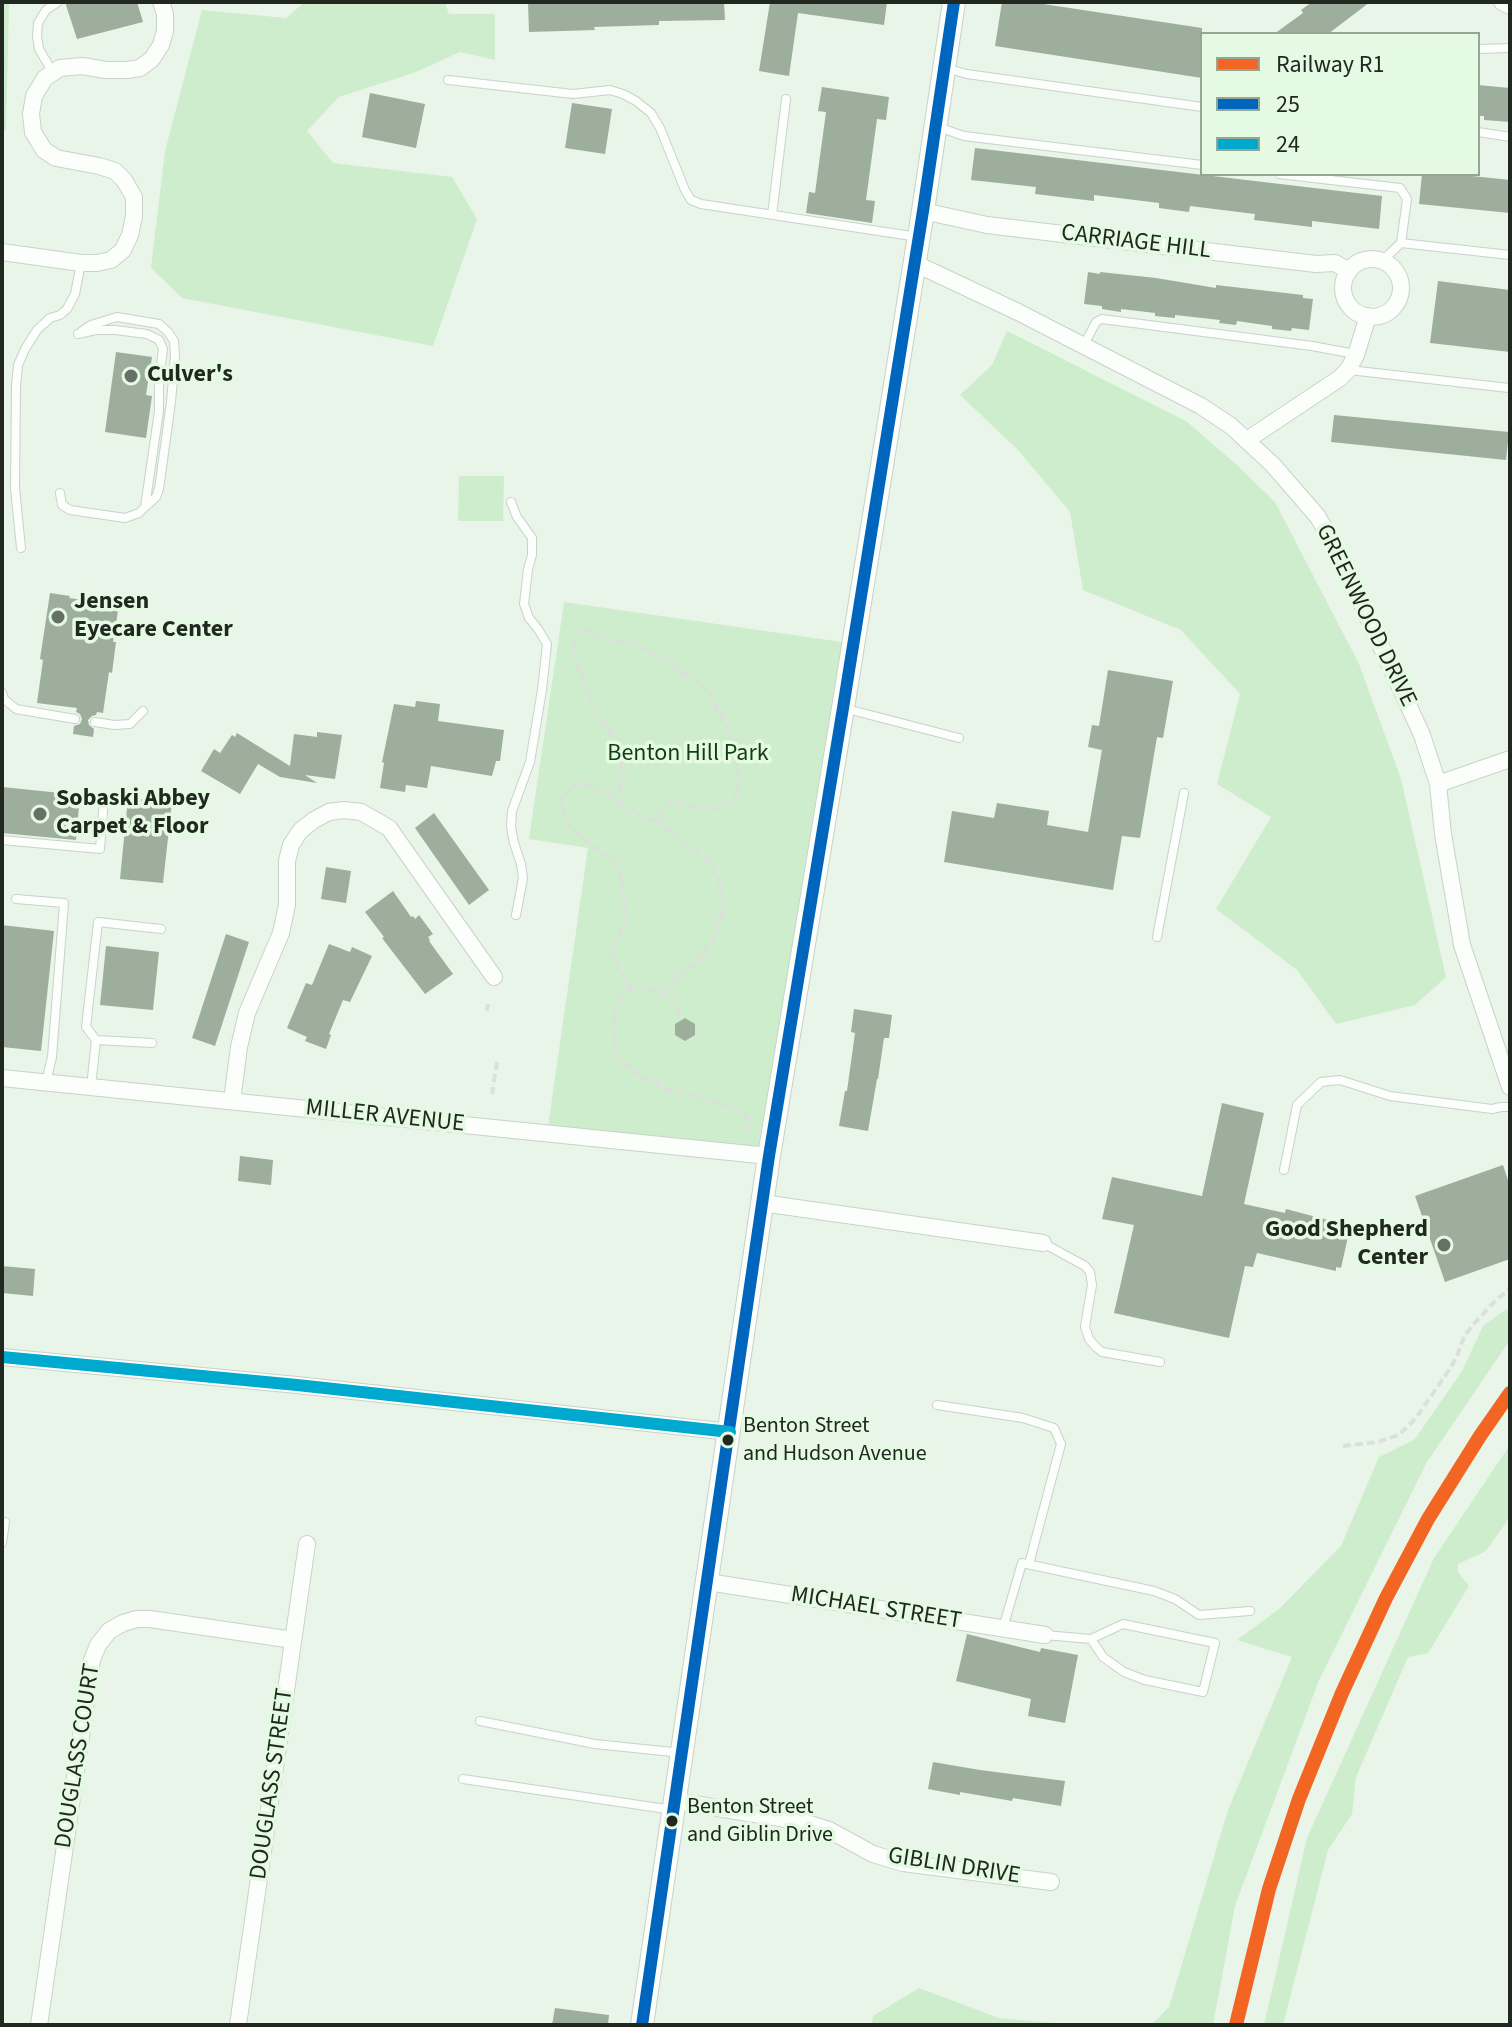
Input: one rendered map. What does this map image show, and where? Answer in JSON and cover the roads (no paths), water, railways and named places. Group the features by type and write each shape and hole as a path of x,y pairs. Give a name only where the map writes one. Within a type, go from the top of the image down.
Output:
{"street":[{"path":"2,252 97,263 111,260 123,250 134,216 134,197 124,180 115,171 56,158 44,150 33,132 31,114 34,96 45,78 60,68 140,68 152,59 165,31 161,2"},
{"path":"642,2025 769,1156 919,237 954,2"},
{"path":"1502,2 1510,6"},
{"name":"CARRIAGE HILL","path":"923,211 987,225 1316,264 1335,263 1349,271 1366,260 1382,261"},
{"path":"1349,271 1344,281 1345,298 1350,306 1357,313 1368,316 1384,314 1392,309 1401,292 1396,272 1382,261"},
{"name":"GREENWOOD DRIVE","path":"914,263 1084,345 1201,406 1247,440 1318,517 1339,555 1422,735 1438,784 1443,834 1462,945 1510,1087"},
{"path":"1247,440 1340,378 1352,362 1368,316"},
{"path":"1438,784 1510,759"},
{"path":"232,1101 247,1013 281,933 287,905 287,861 291,845 300,831 329,812 361,812 389,828 494,977"},
{"name":"MILLER AVENUE","path":"2,1078 769,1156"},
{"path":"762,1203 1043,1243"},
{"path":"2,1357 730,1432"},
{"name":"DOUGLASS STREET","path":"238,2025 307,1544"},
{"name":"MICHAEL STREET","path":"708,1582 1045,1635"},
{"name":"DOUGLASS COURT","path":"39,2025 92,1660 98,1645 109,1631 137,1619 293,1640"},
{"name":"GIBLIN DRIVE","path":"675,1805 804,1822 829,1830 873,1854 903,1863 1051,1882"}],"lane":[{"path":"53,73 39,49 37,36 38,23 46,10 58,2"},
{"path":"1480,49 1510,48"},
{"path":"944,67 967,74 1200,107"},
{"path":"448,80 573,94 610,90 623,94 651,113 691,200 919,237"},
{"path":"772,215 786,99"},
{"path":"936,126 964,136 1200,165"},
{"path":"1480,132 1510,137"},
{"path":"1296,176 1400,188 1407,199 1401,243 1382,261"},
{"path":"1401,243 1510,255"},
{"path":"21,548 15,488 18,365 37,330 67,309 75,294 81,263"},
{"path":"60,493 62,505 70,510 125,518 133,517 145,507 156,497 159,489 171,402 174,341 159,324 117,317 91,325 78,334 115,330 147,334 159,340 163,349 159,411 145,507"},
{"path":"1084,345 1096,322 1102,319 1312,346 1352,362 1509,388"},
{"path":"511,502 532,538 524,604 529,618 547,644 530,762 512,811 511,827 523,878 516,915"},
{"path":"2,693 4,699 16,709 75,719"},
{"path":"843,708 959,738"},
{"path":"95,722 130,724 143,711"},
{"path":"1157,937 1184,793"},
{"path":"2,840 100,849 104,799"},
{"path":"16,899 64,903 52,1057 46,1082"},
{"path":"91,1087 96,1040 86,1027 98,922 161,929"},
{"path":"96,1040 152,1043"},
{"path":"1284,1170 1297,1105 1321,1082 1340,1080 1390,1096 1492,1109 1510,1107"},
{"path":"1043,1243 1085,1266 1090,1272 1092,1285 1085,1327 1093,1344 1102,1352 1160,1362"},
{"path":"937,1405 1023,1418 1054,1428 1061,1444 1029,1564"},
{"path":"2,1522 5,1522 2,1543"},
{"path":"1002,1629 1022,1563 1154,1591 1175,1599 1199,1615 1250,1611"},
{"path":"1045,1635 1091,1639 1123,1624 1215,1643 1203,1692 1145,1680 1124,1672 1103,1657 1091,1639"},
{"path":"480,1721 595,1744 682,1753"},
{"path":"463,1779 675,1805"}],"rail line":[{"name":"R1","path":"1236,2025 1269,1889 1299,1799 1342,1693 1386,1598 1428,1519 1510,1393"}],"place":[{"name":"Culver's","path":"131,376"},
{"name":"Jensen Eyecare Center","path":"58,617"},
{"name":"Sobaski Abbey Carpet & Floor","path":"40,814"},
{"name":"Good Shepherd Center","path":"1444,1245"},
{"name":"Benton Street and Hudson Avenue","path":"728,1440"},
{"name":"Benton Street and Giblin Drive","path":"672,1821"}],"park label":[{"name":"Benton Hill Park","path":"688,755"}]}
